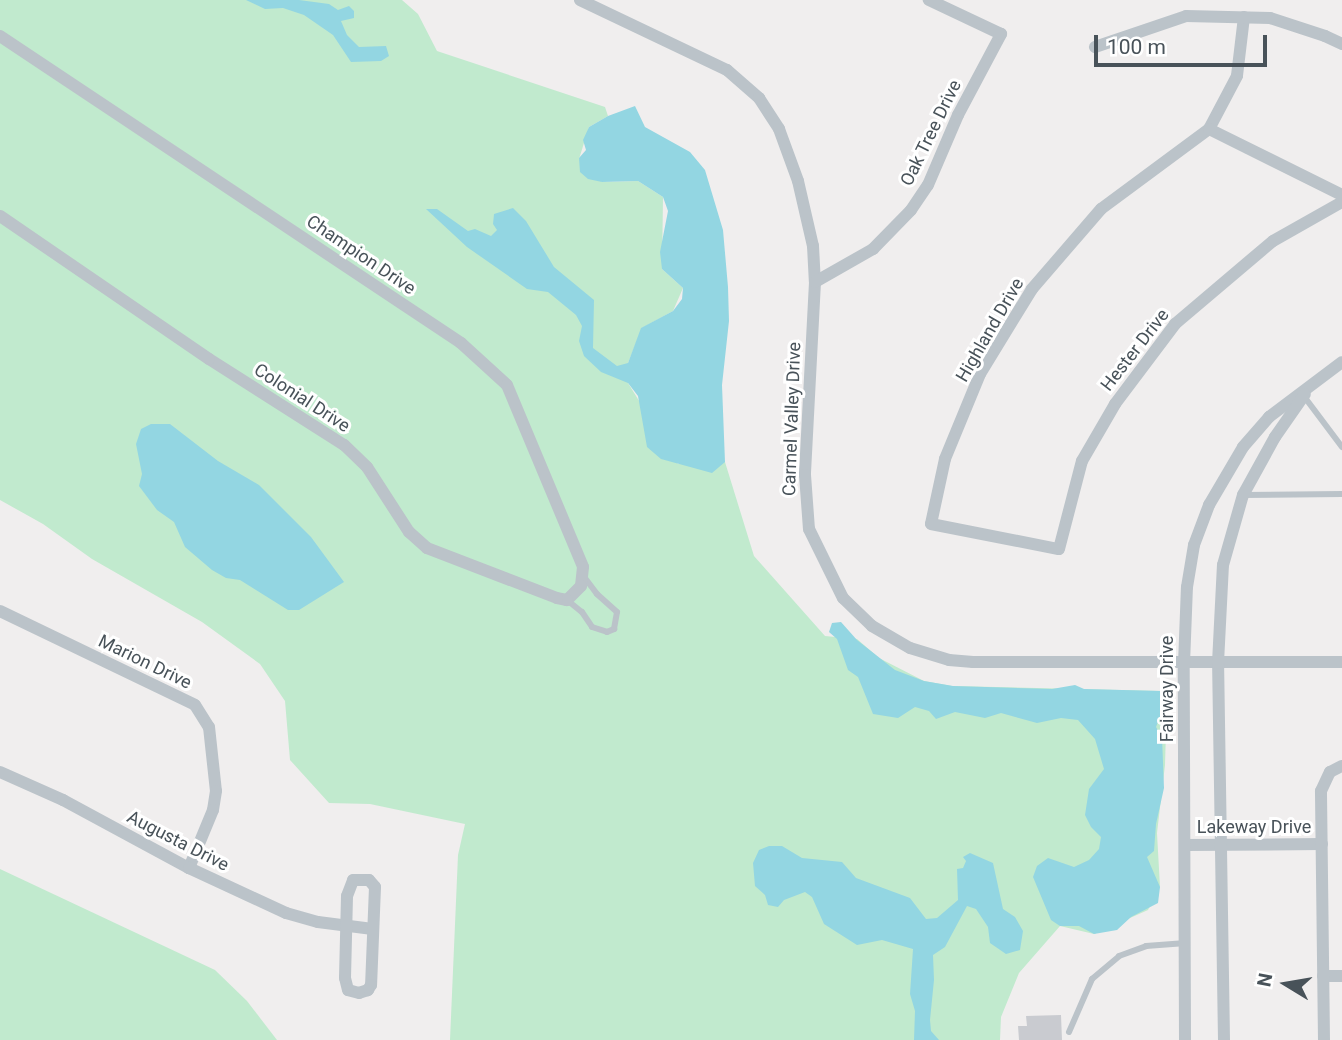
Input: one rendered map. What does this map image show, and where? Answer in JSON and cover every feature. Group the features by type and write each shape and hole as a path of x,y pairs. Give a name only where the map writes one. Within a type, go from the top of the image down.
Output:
{"street":[{"name":"Carmel Valley Drive","path":"580,0 727,70 759,98 779,129 798,181 813,246 815,282 805,500 809,529 844,598 872,626 910,648 949,660 1184,664 1342,663"},
{"name":"Oak Tree Drive","path":"815,282 873,249 912,209 928,186 958,115 1001,34 929,0"},
{"path":"1095,47 1186,16 1270,18 1342,44"},
{"name":"Highland Drive","path":"1059,549 931,524 945,459 980,374 1032,289 1101,209 1209,129 1237,76 1244,17"},
{"name":"Champion Drive","path":"0,36 461,343 507,385 583,567 584,577"},
{"path":"1209,129 1342,195"},
{"name":"Hester Drive","path":"1059,549 1082,461 1115,404 1175,324 1273,241 1342,202"},
{"name":"Colonial Drive","path":"0,216 209,359 344,444 367,467 409,532 427,548 557,598 571,597"},
{"name":"Fairway Drive","path":"1224,1040 1218,663 1223,565 1243,495 1275,437 1302,394 1313,382 1342,362"},
{"name":"Fairway Drive","path":"1185,1040 1187,943 1184,664 1187,587 1194,545 1209,505 1243,447 1269,417 1302,394"},
{"path":"571,597 584,577"},
{"name":"Marion Drive","path":"0,611 195,705 209,727 216,791 213,810 189,868"},
{"path":"1324,1040 1324,780 1330,772 1342,766"},
{"name":"Augusta Drive","path":"0,772 63,800 189,868 294,916 373,929"},
{"name":"Lakeway Drive","path":"1186,845 1322,844"},
{"path":"353,880 369,880 375,887 373,929 371,985 368,990 359,993 348,990 346,926 348,889 353,880"},
{"path":"1323,976 1342,976"}],"lane":[{"path":"1302,394 1342,447"},
{"path":"1243,495 1342,494"},
{"path":"571,597 592,627 607,632 614,629 617,611 597,594 584,577"},
{"path":"1069,1032 1092,979 1119,956 1146,946 1187,943"}],"green space":[{"path":"0,0 402,0 418,14 437,51 605,107 608,116 589,127 579,159 602,182 638,181 663,197 662,269 683,288 673,311 642,328 628,363 628,383 678,464 725,462 754,556 825,636 857,639 879,658 924,681 952,686 1161,691 1167,699 1165,765 1157,833 1160,887 1148,910 1094,934 1060,926 1019,973 1001,1017 1000,1040 450,1040 458,855 465,824 370,804 329,803 290,760 285,701 260,664 202,622 92,559 43,524 0,500"},
{"path":"0,869 215,970 247,1001 277,1040 0,1040"}],"water":[{"path":"246,0 299,0 329,4 338,10 349,6 354,11 354,18 341,21 347,35 359,47 386,46 389,56 381,61 351,62 333,35 304,15 283,8 265,9"},
{"path":"635,106 645,127 690,152 705,170 723,230 729,321 722,385 725,462 712,473 661,459 647,447 638,396 628,383 601,372 584,356 579,341 582,326 576,315 548,292 527,289 467,247 426,209 437,209 468,231 475,229 491,236 497,230 493,224 494,214 513,208 526,221 554,267 594,300 593,348 617,366 628,363 641,328 673,311 682,299 683,288 662,269 660,252 668,211 663,197 638,181 602,182 588,179 580,172 579,158 586,150 583,140 589,127 608,116"},
{"path":"151,424 170,424 218,461 259,485 311,537 344,582 299,610 288,610 240,580 226,578 212,570 185,547 174,522 157,510 139,486 142,474 136,444 141,429"},
{"path":"841,622 857,640 895,670 924,681 953,686 1052,689 1075,685 1084,689 1161,691 1167,699 1156,727 1162,737 1164,788 1156,824 1154,851 1147,857 1160,887 1158,903 1131,917 1117,930 1094,934 1079,926 1060,926 1051,920 1033,877 1037,866 1048,858 1074,867 1089,860 1099,849 1101,837 1091,827 1085,815 1089,789 1104,769 1095,739 1078,720 1061,718 1037,723 1001,713 985,718 955,712 936,719 929,711 915,707 898,718 873,714 858,677 848,670 837,639 829,632 832,623"},
{"path":"769,846 782,846 802,858 842,862 856,878 910,898 926,919 937,918 958,900 957,869 963,868 966,861 963,857 970,853 993,863 1003,909 1015,917 1023,931 1020,950 1006,954 990,943 988,927 976,909 967,906 945,947 933,955 934,980 930,1020 931,1031 939,1040 914,1040 915,1011 910,994 913,949 882,940 857,945 824,924 812,897 805,892 784,900 778,907 768,905 765,895 755,886 753,863 759,850"}],"building":[{"path":"1061,1015 1062,1040 1019,1040 1018,1026 1027,1026 1026,1016"}]}
